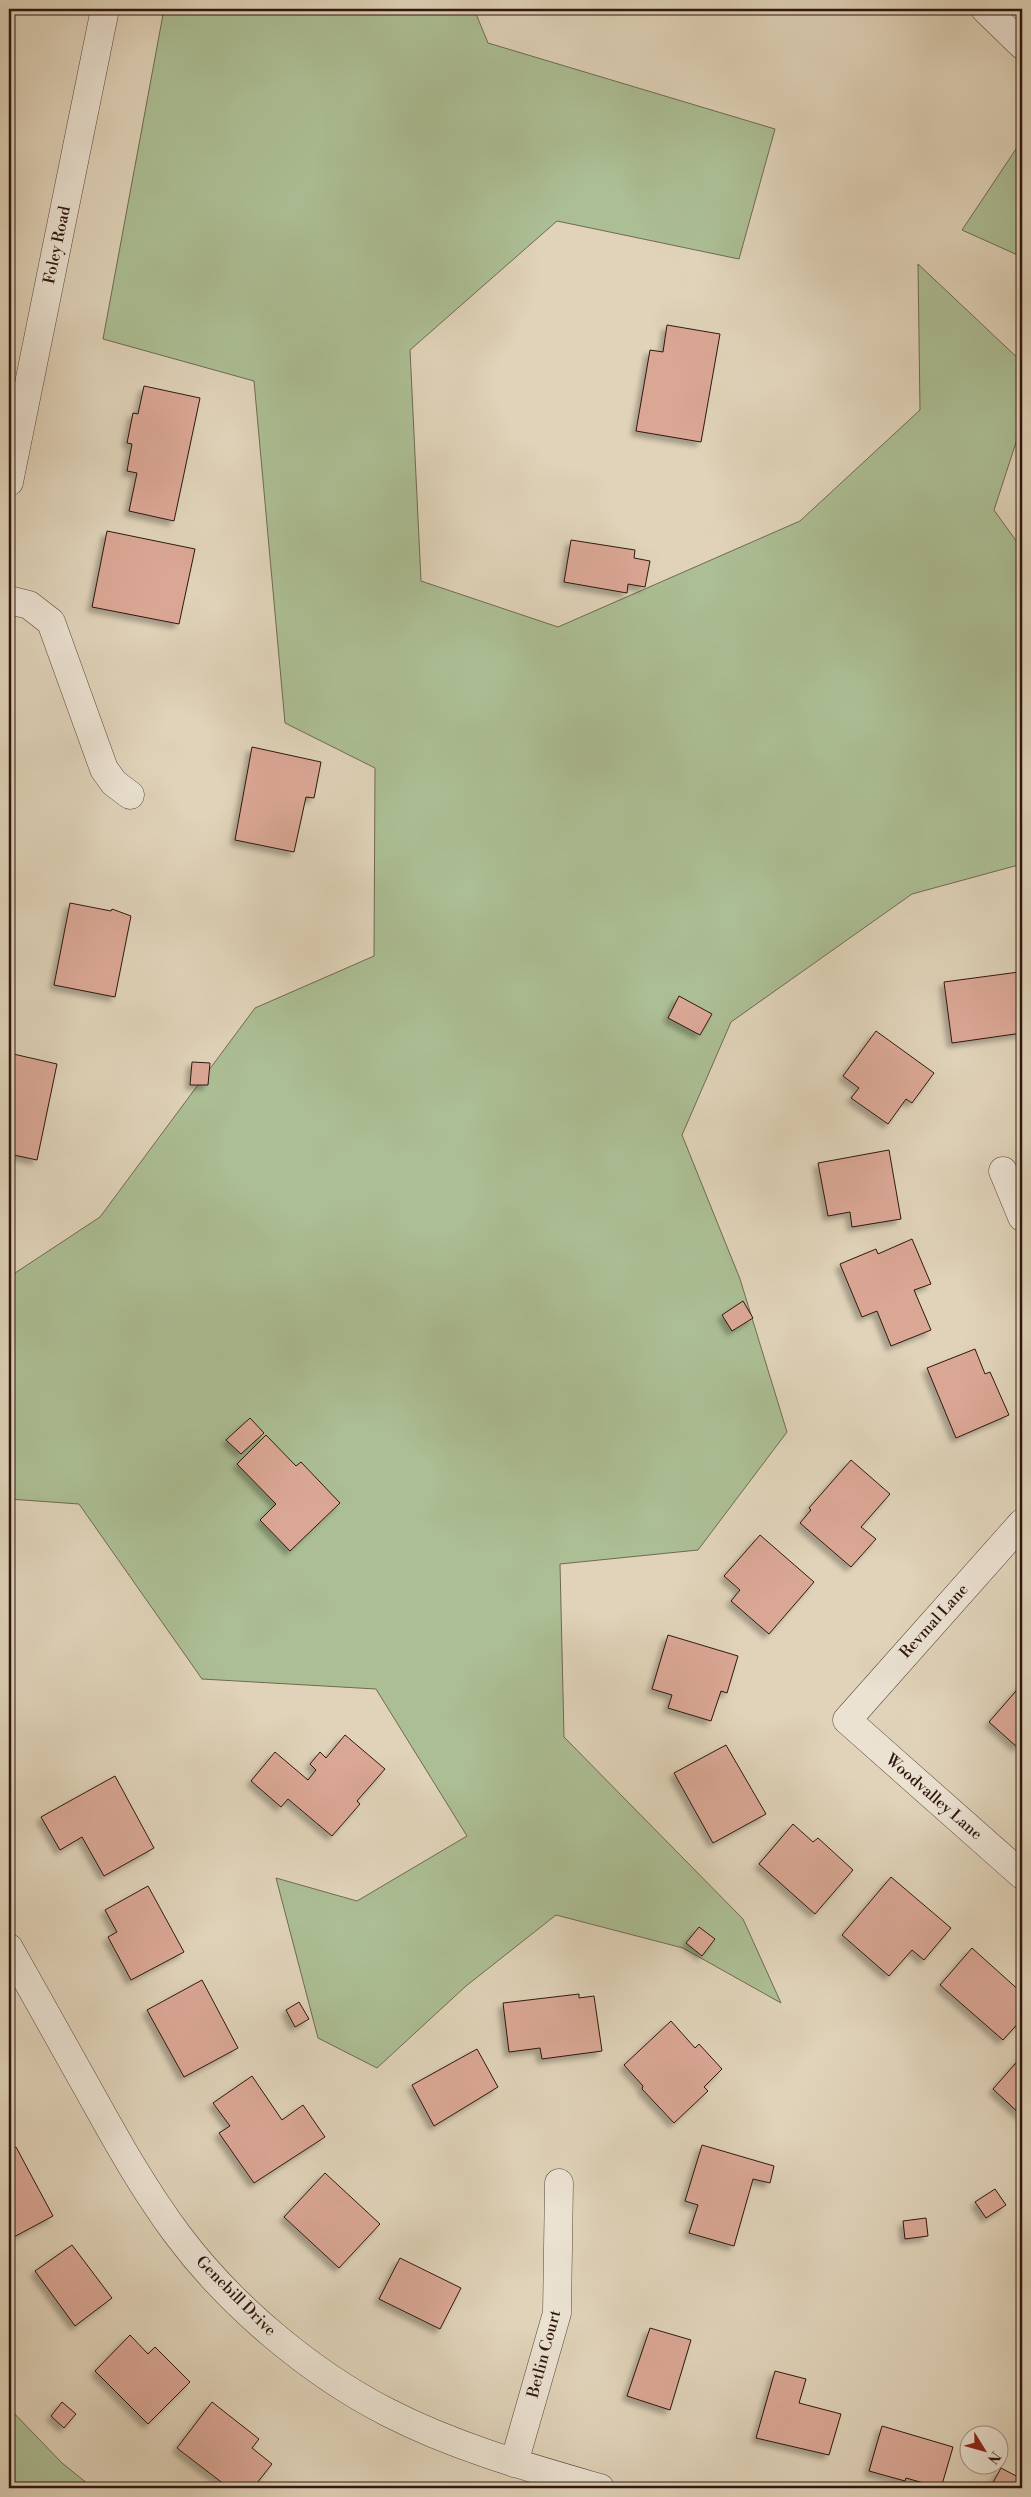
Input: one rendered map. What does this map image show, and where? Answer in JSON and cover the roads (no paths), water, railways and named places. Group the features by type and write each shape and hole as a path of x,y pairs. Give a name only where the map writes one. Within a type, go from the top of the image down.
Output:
{"street":[{"name":"Foley Road","path":"9,482 105,9"},
{"path":"985,9 1022,45"},
{"path":"9,600 29,605 51,622 104,769 114,783 130,795"},
{"path":"1003,1170 1022,1217"},
{"name":"Revmal Lane","path":"847,1720 1022,1523"},
{"name":"Woodvalley Lane","path":"847,1720 1022,1875"},
{"name":"Genebill Drive","path":"9,1948 139,2179 178,2235 223,2287 274,2334 320,2370 386,2412 464,2447 600,2488"},
{"name":"Betlin Court","path":"514,2463 557,2313 559,2183"}]}
